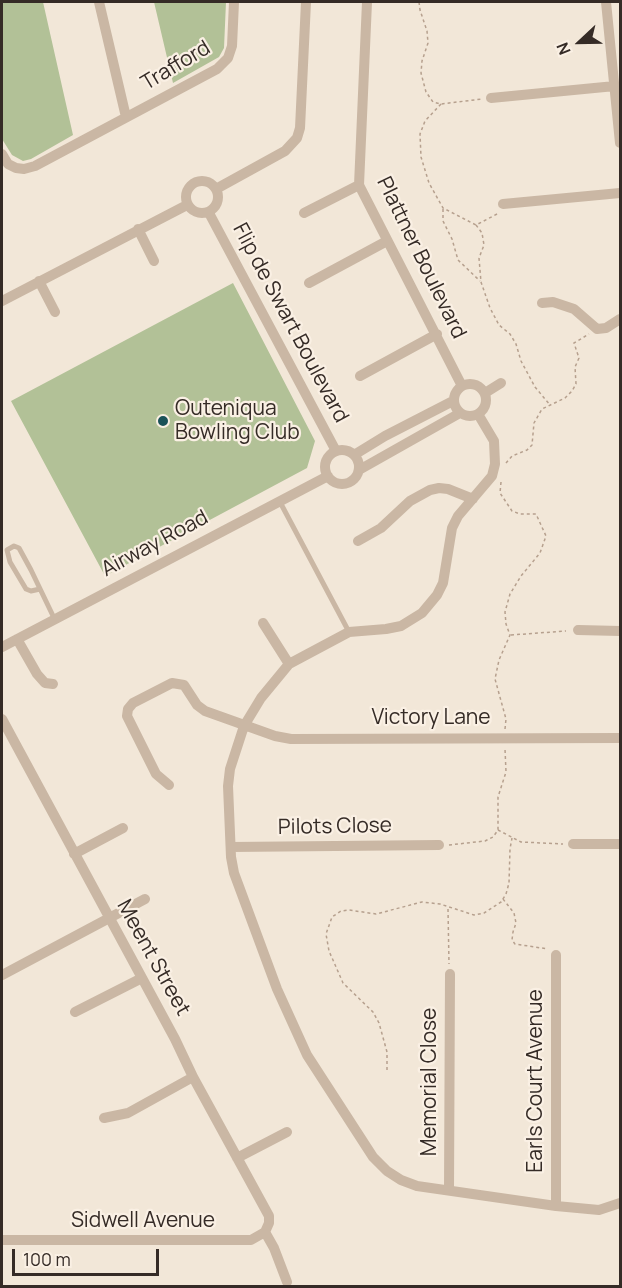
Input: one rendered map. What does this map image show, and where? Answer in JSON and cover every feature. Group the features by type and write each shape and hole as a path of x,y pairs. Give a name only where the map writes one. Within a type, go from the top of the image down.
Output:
{"street":[{"name":"Trafford","path":"99,2 126,117"},
{"name":"Trafford","path":"2,154 8,164 16,168 24,169 35,166 217,69 228,58 232,46 234,2"},
{"path":"216,189 285,151 297,138 300,128 306,2"},
{"name":"Plattner Boulevard","path":"367,2 359,185 462,386"},
{"path":"606,2 621,143"},
{"path":"491,98 615,86"},
{"path":"204,181 216,189 217,203 209,213 196,213 187,205 187,192 193,184 204,181"},
{"path":"304,213 359,185"},
{"path":"504,204 621,193"},
{"path":"2,301 187,205"},
{"name":"Flip de Swart Boulevard","path":"209,213 336,451"},
{"path":"138,229 154,261"},
{"path":"309,283 387,240"},
{"path":"39,281 55,312"},
{"path":"542,303 553,302 574,309 597,328 606,328 621,319"},
{"path":"360,376 437,334"},
{"path":"485,393 501,383"},
{"path":"475,384 485,393 485,406 478,414 468,416 460,413 453,402 455,393 462,386 475,384"},
{"path":"354,455 385,436 453,402"},
{"path":"359,470 460,413"},
{"path":"478,414 494,441 496,453 492,476 458,516 452,528 443,583 437,595 422,613 401,626 349,632 289,664 261,698 244,726 230,769 228,786 234,873 277,989 307,1055 373,1157 387,1171 417,1186 556,1206 598,1210 621,1203"},
{"path":"346,450 354,455 358,462 359,470 356,477 349,482 341,484 328,476 325,464 331,454 336,451 346,450"},
{"name":"Airway Road","path":"2,647 328,476"},
{"path":"358,541 381,528 410,501 430,490 448,489 473,499"},
{"path":"263,623 289,664"},
{"path":"578,630 621,631"},
{"path":"17,639 37,674 45,683 53,684"},
{"name":"Victory Lane","path":"169,785 156,774 127,716 128,709 133,703 172,683 178,683 188,689 197,705 205,711 244,726 291,739 621,738"},
{"name":"Meent Street","path":"2,719 269,1216 268,1228 265,1232"},
{"path":"74,854 123,828"},
{"path":"573,844 621,844"},
{"name":"Pilots Close","path":"231,847 439,845"},
{"path":"2,975 145,899"},
{"name":"Earls Court Avenue","path":"556,955 556,1206"},
{"name":"Memorial Close","path":"449,1189 450,974"},
{"path":"75,1012 142,978"},
{"path":"104,1118 128,1113 193,1077"},
{"path":"237,1158 287,1132"},
{"path":"265,1232 288,1282"},
{"name":"Sidwell Avenue","path":"2,1240 251,1240 265,1232"}],"lane":[{"path":"279,500 349,632"},
{"path":"40,589 32,591 27,588 10,562 7,550 14,546 19,548 40,589 55,620"}],"path":[{"path":"419,2 428,31 428,43 421,73 426,92 433,102 441,104 491,98"},
{"path":"441,104 425,121 420,134 421,157 429,183 443,208 443,221 452,239 458,260 481,282"},
{"path":"477,225 500,212 504,204"},
{"path":"443,208 477,225 482,233 484,245 479,258 481,282 499,326 510,334 535,387 551,406"},
{"path":"505,467 506,461 532,445 537,414 542,409 565,398 576,384 575,375 579,358 574,343 597,328"},
{"path":"439,845 486,841 494,837 498,830 498,798 507,761 504,737 506,719 495,679 499,660 510,635 505,612 510,594 540,553 546,536 536,514 520,514 512,511 504,501 500,493 503,473"},
{"path":"510,635 578,630"},
{"path":"498,830 521,842 573,844"},
{"path":"387,1070 387,1052 379,1023 373,1012 353,994 338,973 329,951 326,934 332,917 341,911 376,914 422,902 440,904 474,915 493,909 503,899 510,883 512,838"},
{"path":"503,899 514,913 516,923 512,940 514,944 545,948 556,955"},
{"path":"448,907 450,974"}],"green space":[{"path":"2,2 43,2 73,135 31,159 23,161 12,155 2,139"},
{"path":"154,2 226,2 224,48 219,57 173,83"},
{"name":"Outeniqua Bowling Club","path":"233,283 315,441 307,468 105,576 11,401"}],"place":[{"name":"Outeniqua Bowling Club","path":"163,421"}]}
